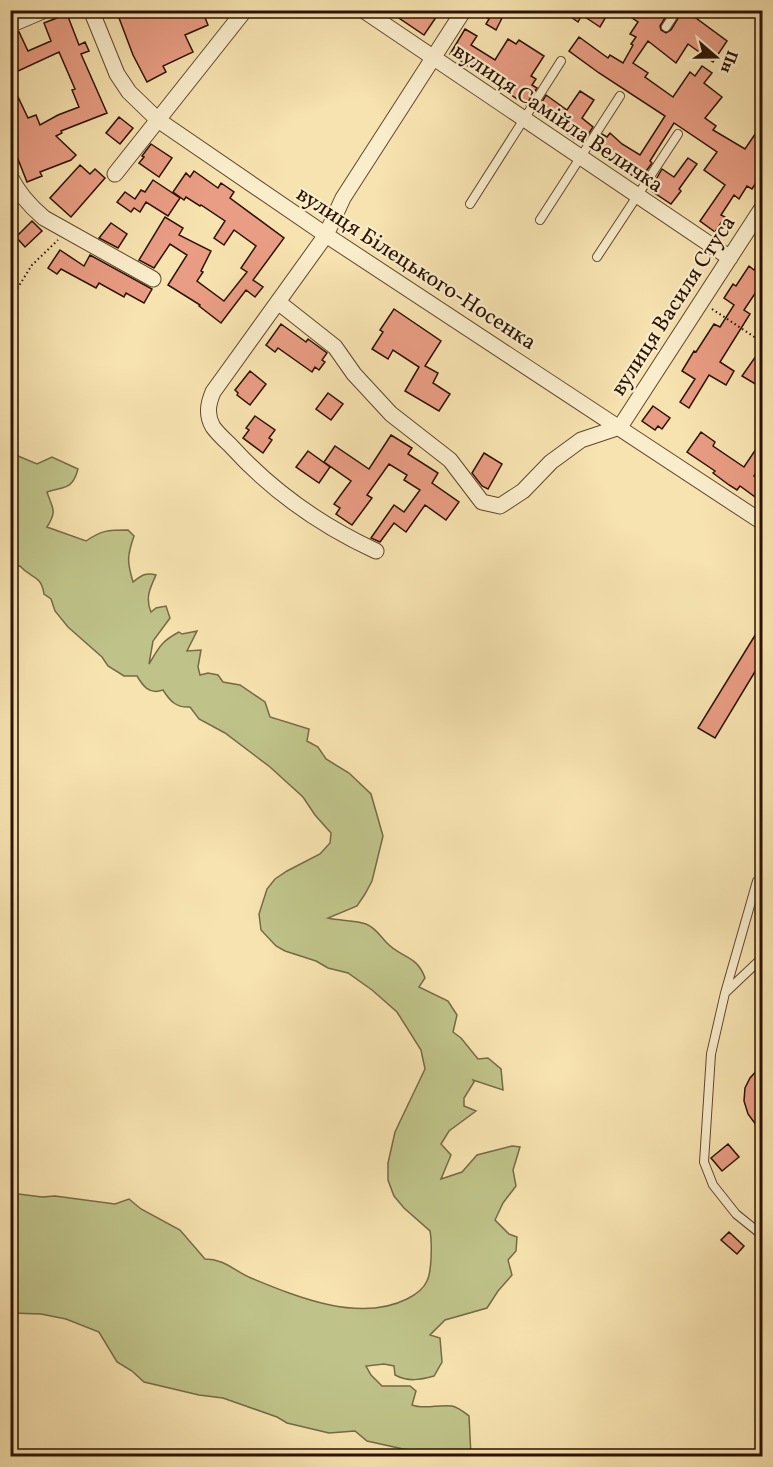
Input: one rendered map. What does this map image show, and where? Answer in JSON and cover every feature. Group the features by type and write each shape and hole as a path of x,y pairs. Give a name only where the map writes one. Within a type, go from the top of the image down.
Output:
{"street":[{"path":"10,25 45,10"},
{"name":"вулиця Білецького-Носенка","path":"91,10 117,74 129,92 158,120 326,235 762,522"},
{"path":"116,174 245,10"},
{"name":"вулиця Самійла Величка","path":"363,10 730,258"},
{"path":"376,551 322,523 248,464 213,427 208,403 213,392 326,235 344,198 464,10"},
{"path":"10,176 28,204 44,218 153,279"},
{"name":"вулиця Василя Стуса","path":"620,427 762,208"},
{"path":"278,302 335,347 354,374 391,414 450,459 482,502 500,506 523,491 551,462 580,440 620,427"}],"lane":[{"path":"666,27 676,10"},
{"path":"470,204 561,61"},
{"path":"540,220 620,96"},
{"path":"597,257 678,134"},
{"path":"757,882 725,993 711,1054 704,1162 712,1185 736,1214 762,1234"},
{"path":"725,993 762,957"}],"path":[{"path":"10,300 32,266 67,232"},
{"path":"702,302 762,342"}],"green space":[{"path":"11,453 37,464 52,457 78,469 70,484 47,492 53,513 47,527 86,541 110,531 128,530 134,536 129,559 133,582 146,574 156,575 149,593 149,607 151,612 156,608 166,606 170,618 153,641 149,664 168,639 179,632 182,634 197,631 187,651 201,650 198,667 200,675 208,673 218,675 223,682 240,685 265,702 270,717 309,729 307,741 318,747 326,759 349,773 371,794 383,836 372,881 357,906 328,918 366,924 392,948 418,965 425,978 419,987 448,1001 457,1015 453,1032 478,1059 488,1058 501,1069 503,1090 473,1080 464,1098 464,1106 476,1111 449,1131 441,1144 451,1155 441,1179 462,1172 477,1155 512,1146 520,1147 513,1170 516,1186 503,1203 495,1220 509,1234 517,1237 516,1251 508,1260 512,1275 487,1308 445,1320 430,1335 440,1338 442,1362 434,1376 409,1379 395,1375 394,1366 384,1364 366,1366 382,1386 410,1386 416,1391 412,1405 452,1406 469,1416 471,1456 424,1456 421,1453 367,1441 355,1431 329,1433 287,1423 277,1417 223,1398 199,1395 144,1382 117,1362 99,1332 66,1319 41,1314 11,1313 11,1193 115,1204 129,1199 141,1209 180,1230 205,1259 224,1263 251,1278 288,1293 328,1305 349,1308 369,1309 388,1306 416,1294 429,1276 431,1249 430,1231 394,1196 388,1180 388,1163 395,1132 425,1069 421,1050 397,1012 372,990 348,973 328,968 316,961 285,951 276,946 261,930 259,914 267,889 275,879 287,871 320,854 330,843 331,833 303,797 270,767 225,733 199,719 190,707 174,703 163,690 150,690 137,676 124,676 108,666 102,657 68,627 55,611 51,599 44,594 41,583 20,566 11,567"}],"building":[{"path":"116,10 139,10 141,16 154,10 202,10 208,25 185,35 193,52 163,66 166,72 147,82 133,55"},
{"path":"387,10 441,10 424,35"},
{"path":"474,10 506,10 496,30 486,24 489,19"},
{"path":"561,10 610,10 600,27 582,15 578,22"},
{"path":"620,10 670,10 660,26 661,30 666,33 671,30 685,10 727,41 713,62 688,44 676,63 648,41 633,63 648,73 645,77 673,97 690,72 695,76 702,66 712,73 704,83 722,97 705,118 716,126 713,130 745,149 762,124 762,162 756,171 761,175 752,189 747,186 739,199 734,195 721,215 725,217 715,232 700,221 725,185 704,170 717,152 674,123 644,174 637,170 633,176 593,148 602,134 607,137 610,133 640,155 665,116 569,51 579,37 608,58 610,55 623,63 636,37 630,34 638,22"},
{"path":"67,14 79,45 85,42 89,51 81,54 107,113 61,131 62,133 56,136 76,155 71,160 40,172 42,176 27,182 10,139 10,80 28,118 36,115 40,125 79,107 72,90 75,89 59,52 16,72 10,57 10,35 19,32 28,51 51,41 44,23"},
{"path":"465,29 477,36 471,45 495,60 508,39 516,44 519,40 544,56 531,76 536,79 532,85 537,88 526,105 450,54"},
{"path":"580,91 594,100 582,118 593,127 584,141 576,136 574,139 542,113 540,115 536,112 546,95 567,110"},
{"path":"119,117 133,128 120,144 106,133"},
{"path":"151,144 172,158 159,177 139,163"},
{"path":"688,158 697,164 671,204 650,190 662,169 674,177"},
{"path":"80,165 90,174 95,169 105,178 71,217 50,198"},
{"path":"194,171 218,188 221,183 234,192 230,198 284,238 253,280 263,287 255,297 246,290 221,323 200,305 168,285 187,255 170,244 154,268 139,260 165,217 183,228 179,235 211,251 197,281 224,301 247,272 241,268 256,246 234,230 224,245 214,238 225,221 201,205 186,197 184,200 173,192 186,173 190,177"},
{"path":"153,180 180,198 168,216 146,202 140,212 134,208 131,212 117,202 125,192 135,199 141,190 145,192"},
{"path":"32,221 42,231 25,247 16,237"},
{"path":"111,223 127,234 118,248 99,238"},
{"path":"60,250 84,266 90,255 152,289 144,303 126,293 124,297 99,283 96,288 61,269 57,274 48,268"},
{"path":"762,257 762,283 744,310 750,314 720,362 734,371 726,385 709,375 689,408 680,402 695,379 682,371 714,324 720,327 734,305 724,298 733,284 736,286 749,266 754,270"},
{"path":"394,309 441,341 425,366 438,373 433,383 450,394 439,411 405,391 419,367 393,350 388,359 372,349 383,332 380,330"},
{"path":"281,324 306,342 308,339 327,353 322,360 325,362 319,370 315,367 312,372 278,348 275,352 266,345"},
{"path":"756,356 762,360 762,388 742,376"},
{"path":"250,371 266,384 250,405 237,395 235,390"},
{"path":"328,393 343,404 331,420 316,409"},
{"path":"653,406 670,418 662,429 658,426 655,430 642,421"},
{"path":"255,416 275,430 269,438 272,440 263,453 243,438 249,430 246,428"},
{"path":"701,432 715,442 713,446 744,467 756,449 762,453 762,463 754,476 762,481 762,502 740,486 737,490 729,485 713,473 715,471 687,452"},
{"path":"391,435 412,448 408,454 438,473 432,483 459,502 446,520 425,505 406,532 394,523 380,542 371,538 394,505 404,512 420,490 404,480 407,475 389,464 367,495 372,498 352,525 336,514 340,508 334,504 351,481 324,462 335,446 369,469"},
{"path":"308,451 330,467 319,483 296,467"},
{"path":"484,453 502,464 488,489 482,486 472,473"},
{"path":"762,624 762,660 715,738 698,728"},
{"path":"762,1065 762,1133 748,1114 744,1101 745,1088 750,1078"},
{"path":"728,1144 739,1157 722,1171 711,1158"},
{"path":"729,1232 744,1246 737,1254 721,1240"}]}
